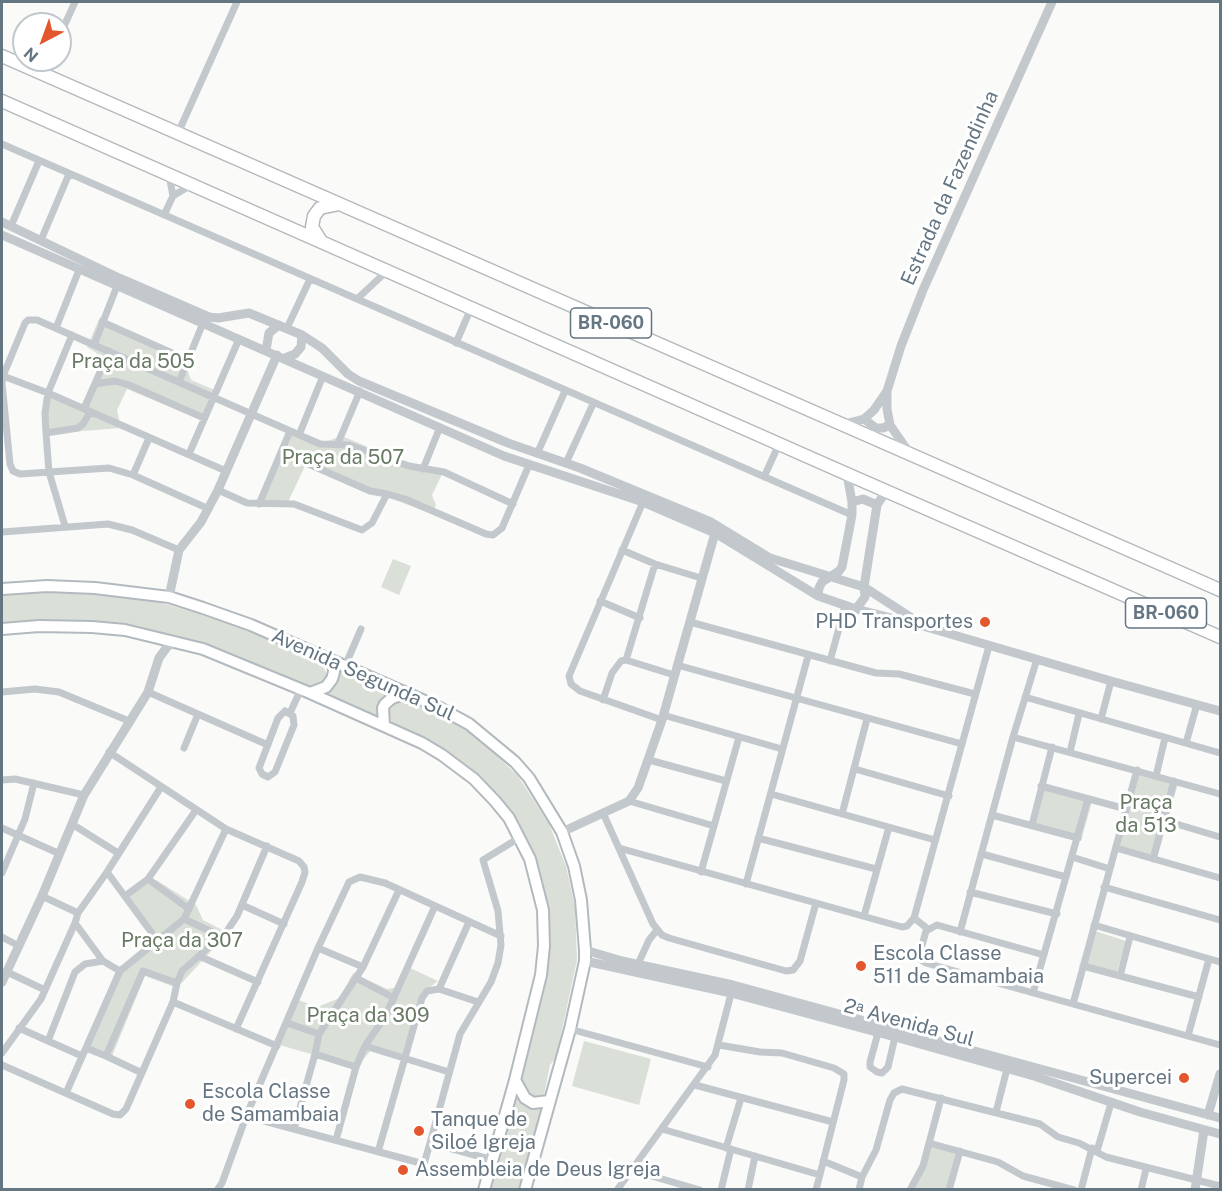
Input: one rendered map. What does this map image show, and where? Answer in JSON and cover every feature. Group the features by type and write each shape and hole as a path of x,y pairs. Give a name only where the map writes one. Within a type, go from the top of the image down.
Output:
{"highway":[{"name":"BR-060","path":"2,56 1221,590"},
{"name":"BR-060","path":"2,101 1221,637"},
{"path":"322,242 312,227 314,216 320,208 340,204"}],"main road":[{"name":"Avenida Segunda Sul","path":"2,589 47,586 95,588 169,597 251,625 461,719 498,746 529,778 562,832 574,866 581,900 585,956 570,1029 525,1190"},
{"name":"Avenida Segunda Sul","path":"2,629 39,626 125,630 203,649 412,738 442,755 474,779 502,809 530,859 543,910 544,946 541,975 484,1190"},
{"path":"306,691 327,687 334,672 333,661"},
{"path":"384,726 383,708 385,704 392,698 407,693"},
{"path":"515,1080 525,1098 533,1103 549,1101"}],"street":[{"path":"178,133 237,2"},
{"name":"Estrada da Fazendinha","path":"864,419 874,410 887,391 901,346 923,290 1052,2"},
{"path":"2,144 592,404 852,515"},
{"path":"39,161 6,224 119,278 209,316 218,318 249,313 302,334 322,348 353,378 508,443 580,468 716,524 770,558 864,587 923,626"},
{"path":"41,240 69,174"},
{"path":"168,174 173,196"},
{"path":"164,215 173,196 193,185"},
{"path":"2,236 504,456 643,502 715,533 818,596 845,606 1221,711"},
{"path":"48,256 54,246"},
{"path":"56,328 79,270"},
{"path":"357,299 387,271"},
{"path":"266,350 267,337 283,327 310,279"},
{"path":"94,345 117,286"},
{"path":"456,343 471,308"},
{"path":"209,509 133,475 109,468 20,474 11,468 3,376 28,320 37,320 56,328 320,444 338,443 359,447 409,466 452,475 513,504"},
{"path":"102,322 188,360"},
{"path":"178,382 203,323"},
{"path":"281,357 295,354 301,347 302,334"},
{"path":"65,526 49,472 45,413 48,393 72,335"},
{"path":"189,454 239,339"},
{"path":"46,433 78,428 83,424 95,384 109,351"},
{"path":"169,597 179,550 209,509 252,413 281,357"},
{"path":"3,376 48,393 226,471"},
{"path":"299,435 323,376"},
{"path":"95,384 109,381 122,382 204,418"},
{"path":"338,443 360,391"},
{"path":"537,454 565,391"},
{"name":"Estrada da Fazendinha","path":"887,391 890,425"},
{"path":"566,463 592,404"},
{"path":"842,425 864,419 876,428 890,425 911,454"},
{"path":"423,469 440,427"},
{"path":"259,504 290,431"},
{"path":"133,475 149,438"},
{"path":"504,456 508,443"},
{"path":"764,477 779,444"},
{"path":"281,453 370,491 405,499 490,535 499,532 529,465"},
{"path":"577,480 580,468"},
{"path":"818,596 821,584 842,567 852,515 847,474"},
{"path":"218,490 243,502 294,504 362,530 372,523 387,494"},
{"path":"856,609 865,597 864,587 874,536 877,505 886,491"},
{"path":"852,502 863,499 877,505"},
{"path":"643,502 568,676 569,680 574,688 603,700 782,748"},
{"path":"2,532 65,526 118,525 179,550"},
{"path":"562,832 629,801 638,788 662,717 715,533"},
{"path":"622,550 655,564 701,578"},
{"path":"626,660 655,564"},
{"path":"600,601 640,618"},
{"path":"830,661 845,606"},
{"path":"690,622 808,656 876,673 899,674 975,694"},
{"path":"345,666 361,629"},
{"path":"153,637 159,658"},
{"path":"2,982 42,896 84,795 148,692 159,658 175,641"},
{"path":"619,848 902,927 911,923 949,796 989,646"},
{"path":"746,884 808,656"},
{"path":"960,932 1013,736 1037,658"},
{"path":"603,700 616,666 621,661 626,660 674,675"},
{"path":"677,665 962,744"},
{"path":"1101,719 1111,681"},
{"path":"2,692 49,690 68,695 129,721"},
{"path":"290,713 306,691"},
{"path":"148,692 268,745"},
{"path":"1025,697 1221,753"},
{"path":"1186,743 1197,704"},
{"path":"285,711 290,713 294,725 275,772 268,777 262,774 259,768 268,745 278,718 285,711"},
{"path":"184,748 198,714"},
{"path":"1070,752 1079,714"},
{"path":"842,814 867,719"},
{"path":"1013,736 1221,794"},
{"path":"701,872 739,737"},
{"path":"1156,776 1165,738"},
{"path":"1032,825 1052,747"},
{"path":"109,752 226,829 299,861 304,867 304,876 284,924 236,1029"},
{"path":"649,760 726,781"},
{"path":"855,769 949,796"},
{"path":"1073,1004 1137,770"},
{"path":"2,780 15,779 84,795"},
{"path":"1153,859 1174,781"},
{"path":"2,873 30,805 34,783"},
{"path":"1041,786 1126,809"},
{"path":"2,1053 37,1006 78,913 161,787"},
{"path":"771,794 935,840"},
{"path":"1034,993 1088,799"},
{"path":"629,801 714,826"},
{"path":"125,896 148,879 196,810"},
{"path":"603,813 657,930 669,938 786,971 797,967 800,961 816,903"},
{"path":"992,814 1078,838"},
{"path":"1163,820 1221,837"},
{"path":"72,824 118,853"},
{"path":"864,916 889,827"},
{"path":"2,828 60,854"},
{"path":"66,1093 120,971 184,919 226,829"},
{"path":"247,1114 424,1164 462,1029 491,982 498,963 501,936 498,911 483,860 519,838"},
{"path":"758,838 876,869"},
{"path":"2,1065 113,1114 120,1115 126,1109 173,1002 182,971 221,936 233,921 267,846"},
{"path":"1116,848 1221,878"},
{"path":"982,854 1066,877"},
{"path":"1072,857 1110,868"},
{"path":"107,872 157,940"},
{"path":"217,1190 222,1183 247,1114 318,948 349,882 360,877 385,883 501,936"},
{"path":"148,879 189,909"},
{"path":"1104,886 1221,920"},
{"path":"294,1129 319,1034 363,967 399,890"},
{"path":"970,892 1057,914"},
{"path":"42,896 78,913"},
{"path":"242,905 284,924"},
{"path":"336,1140 364,1046 386,1015 435,906"},
{"path":"914,918 928,929"},
{"path":"184,919 221,936"},
{"path":"439,989 470,922"},
{"path":"75,923 104,961 120,971"},
{"path":"1044,955 937,925 928,929 919,952 919,958 923,962 1221,1046"},
{"path":"1094,925 1130,938 1221,962"},
{"path":"638,964 649,940 657,930"},
{"path":"2,937 19,946"},
{"path":"1120,976 1130,938"},
{"path":"318,948 363,967"},
{"path":"200,956 258,982"},
{"name":"2ᵃ Avenida Sul","path":"585,956 638,964 1221,1118"},
{"name":"2ᵃ Avenida Sul","path":"585,956 732,989 1060,1084 1111,1103 1221,1134"},
{"path":"1188,1036 1209,959"},
{"path":"48,1041 75,972 85,964 104,961"},
{"path":"129,962 143,971 177,984"},
{"path":"1083,966 1199,997"},
{"path":"106,1056 143,971"},
{"path":"7,972 45,990"},
{"path":"356,978 394,998"},
{"path":"378,1152 422,998 427,991 439,989 478,1002"},
{"path":"617,1190 708,1067 719,1045 732,989"},
{"path":"173,1002 277,1046"},
{"path":"286,1023 319,1034"},
{"path":"19,1028 82,1056"},
{"path":"570,1029 708,1067"},
{"path":"878,1033 870,1062 870,1067 877,1072 882,1073 888,1067 895,1037"},
{"path":"719,1045 765,1053 782,1053 839,1070 845,1078 816,1190"},
{"path":"364,1046 449,1072"},
{"path":"86,1048 142,1073"},
{"path":"315,1054 356,1067"},
{"path":"996,1112 1007,1069"},
{"path":"1208,1115 1221,1074"},
{"path":"695,1085 833,1122"},
{"path":"859,1190 862,1177 876,1150 890,1100 894,1093 902,1089 1040,1124 1058,1137 1094,1150 1106,1157 1196,1185 1221,1186"},
{"path":"721,1190 741,1098"},
{"path":"910,1190 923,1166 941,1098"},
{"path":"1140,1112 1137,1106 1142,1098"},
{"path":"1081,1190 1111,1103"},
{"path":"662,1129 820,1175"},
{"path":"1196,1185 1204,1130"},
{"path":"430,1143 493,1160"},
{"path":"929,1143 1003,1164 1023,1176 1074,1190"},
{"path":"949,1190 960,1151"},
{"path":"748,1190 755,1156"},
{"path":"823,1161 862,1177"},
{"path":"1141,1190 1146,1169"},
{"path":"631,1170 700,1190"}],"green space":[{"name":"Praça da 505","path":"100,317 192,359 187,369 191,380 219,392 206,422 127,389 117,410 121,428 44,434 42,415 44,397 48,390 81,406 103,357 87,347"},
{"name":"Praça da 507","path":"289,429 325,442 342,436 408,464 444,470 432,495 436,505 432,514 305,466 287,504 257,503"},
{"path":"393,559 411,566 399,595 381,587"},
{"path":"82,591 162,603 249,629 321,663 327,674 325,682 313,688 284,676 119,627 2,626 2,592"},
{"path":"337,669 396,695 382,703 378,709 377,720 322,695 332,690 338,677"},
{"path":"406,700 455,722 485,744 518,776 549,824 566,866 575,907 577,960 556,1058 550,1065 544,1095 538,1099 531,1097 524,1090 522,1078 528,1051 526,1047 545,902 494,794 393,724 388,717 387,710 390,705"},
{"name":"Praça da 513","path":"1136,767 1179,780 1156,862 1114,850"},
{"path":"1041,783 1093,798 1081,841 1029,825"},
{"name":"Praça da 307","path":"156,880 196,905 203,920 228,933 177,988 145,976 110,1061 84,1049 115,973 154,940 121,896"},
{"path":"1092,930 1126,941 1116,975 1083,966"},
{"name":"Praça da 309","path":"408,967 438,981 423,992 402,1057 373,1048 357,1067 276,1044 296,999 317,1007 340,998 353,973 387,989 400,987"},
{"path":"584,1041 651,1059 639,1105 572,1086"},
{"path":"515,1093 527,1105 536,1108 546,1107 518,1189 488,1190"},
{"path":"928,1140 963,1150 952,1189 909,1190 919,1175"}],"place":[{"name":"PHD Transportes","path":"985,622"},
{"name":"Escola Classe 511 de Samambaia","path":"861,966"},
{"name":"Supercei","path":"1184,1078"},
{"name":"Escola Classe de Samambaia","path":"190,1104"},
{"name":"Tanque de Siloé Igreja","path":"419,1131"},
{"name":"Assembleia de Deus Igreja","path":"403,1170"}]}
